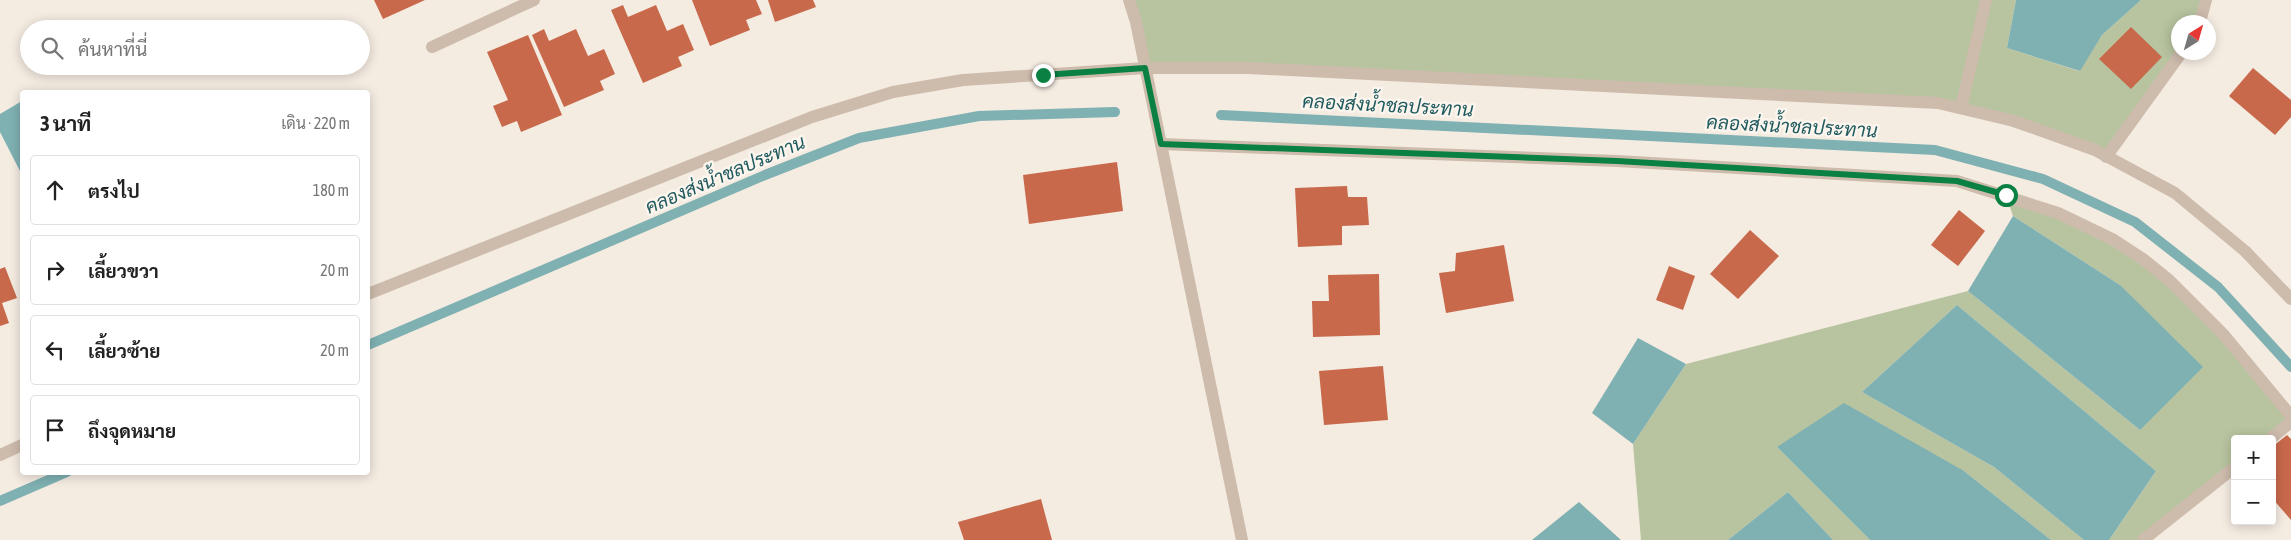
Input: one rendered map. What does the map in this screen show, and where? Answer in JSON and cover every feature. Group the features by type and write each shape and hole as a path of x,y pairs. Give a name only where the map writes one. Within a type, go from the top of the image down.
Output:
{"street":[{"path":"432,47 534,0"},
{"path":"1129,0 1161,144 1242,540"},
{"path":"1961,108 1986,0"},
{"path":"2202,15 2206,0"},
{"path":"2106,157 2176,60"},
{"path":"370,293 812,117 893,92 963,80 1145,68 1249,68 1938,103 1961,108 2014,121 2095,150 2175,193 2245,251 2291,299"},
{"path":"1161,144 1617,161 1957,181 2058,213 2114,240 2143,259 2169,280 2224,335 2291,416"},
{"path":"2275,435 2291,422"},
{"path":"0,455 20,446"},
{"path":"2143,540 2231,470"}],"green space":[{"path":"1129,0 2016,0 2007,48 2079,71 2102,35 2141,0 2206,0 2202,15 2171,15 2171,60 2173,60 2106,157 1938,103 1145,68"},
{"path":"2006,195 2058,213 2169,280 2291,416 2274,435 2231,435 2231,470 2143,540 2109,540 2156,471 1957,305 1862,392 1994,467 2084,540 2051,540 1964,471 1777,447 1870,540 1833,540 1788,492 1728,540 1641,540 1633,444 1686,364 1968,291 2140,430 2120,285 2013,216"}],"water":[{"path":"2016,0 2141,0 2102,35 2080,71 2007,48"},
{"path":"20,102 20,171 0,132 0,114"},
{"path":"2013,216 2120,285 2203,367 2140,430 1968,291"},
{"path":"1957,305 2156,471 2109,540 2084,540 1994,467 1862,392"},
{"path":"1638,338 1686,364 1633,444 1592,413"},
{"path":"1844,403 1964,471 2051,540 1870,540 1777,447"},
{"path":"1788,492 1833,540 1728,540"},
{"path":"1579,502 1621,540 1532,540"}],"building":[{"path":"374,0 425,0 383,19"},
{"path":"692,0 756,0 762,14 746,20 750,30 710,46"},
{"path":"768,0 813,0 816,7 775,22"},
{"path":"623,5 628,17 656,5 667,31 683,24 694,50 678,57 682,66 643,83 611,10"},
{"path":"2131,27 2162,57 2131,89 2099,59"},
{"path":"544,29 549,41 576,29 588,56 604,49 615,74 600,81 604,90 564,107 532,35"},
{"path":"528,35 562,115 521,132 517,121 502,127 493,106 508,100 487,52"},
{"path":"2253,68 2291,100 2291,117 2275,135 2229,96"},
{"path":"1117,162 1123,211 1029,224 1023,175"},
{"path":"1347,186 1348,197 1367,197 1369,225 1342,226 1342,245 1298,247 1295,188"},
{"path":"1959,210 1985,231 1958,266 1931,245"},
{"path":"1750,230 1779,256 1738,299 1710,274"},
{"path":"1504,245 1514,301 1446,313 1439,273 1455,271 1456,253"},
{"path":"1669,266 1695,276 1683,310 1656,300"},
{"path":"5,267 17,298 2,303 9,323 0,326 0,269"},
{"path":"1379,274 1380,335 1313,337 1312,301 1329,301 1328,275"},
{"path":"1383,366 1388,420 1324,425 1319,371"},
{"path":"2287,435 2291,439 2291,520 2276,503 2276,444"},
{"path":"1041,499 1052,540 964,540 958,522"}],"waterway":[{"name":"คลองส่งน้ำชลประทาน","path":"370,344 765,175 859,138 979,116 1115,112"},
{"name":"คลองส่งน้ำชลประทาน","path":"1221,115 1935,150 2043,179 2135,222 2218,287 2291,367"},
{"name":"คลองส่งน้ำชลประทาน","path":"0,501 60,475"}],"route":[{"path":"1043,75 1145,68 1161,144 1617,161 1957,181 2006,195"}]}
